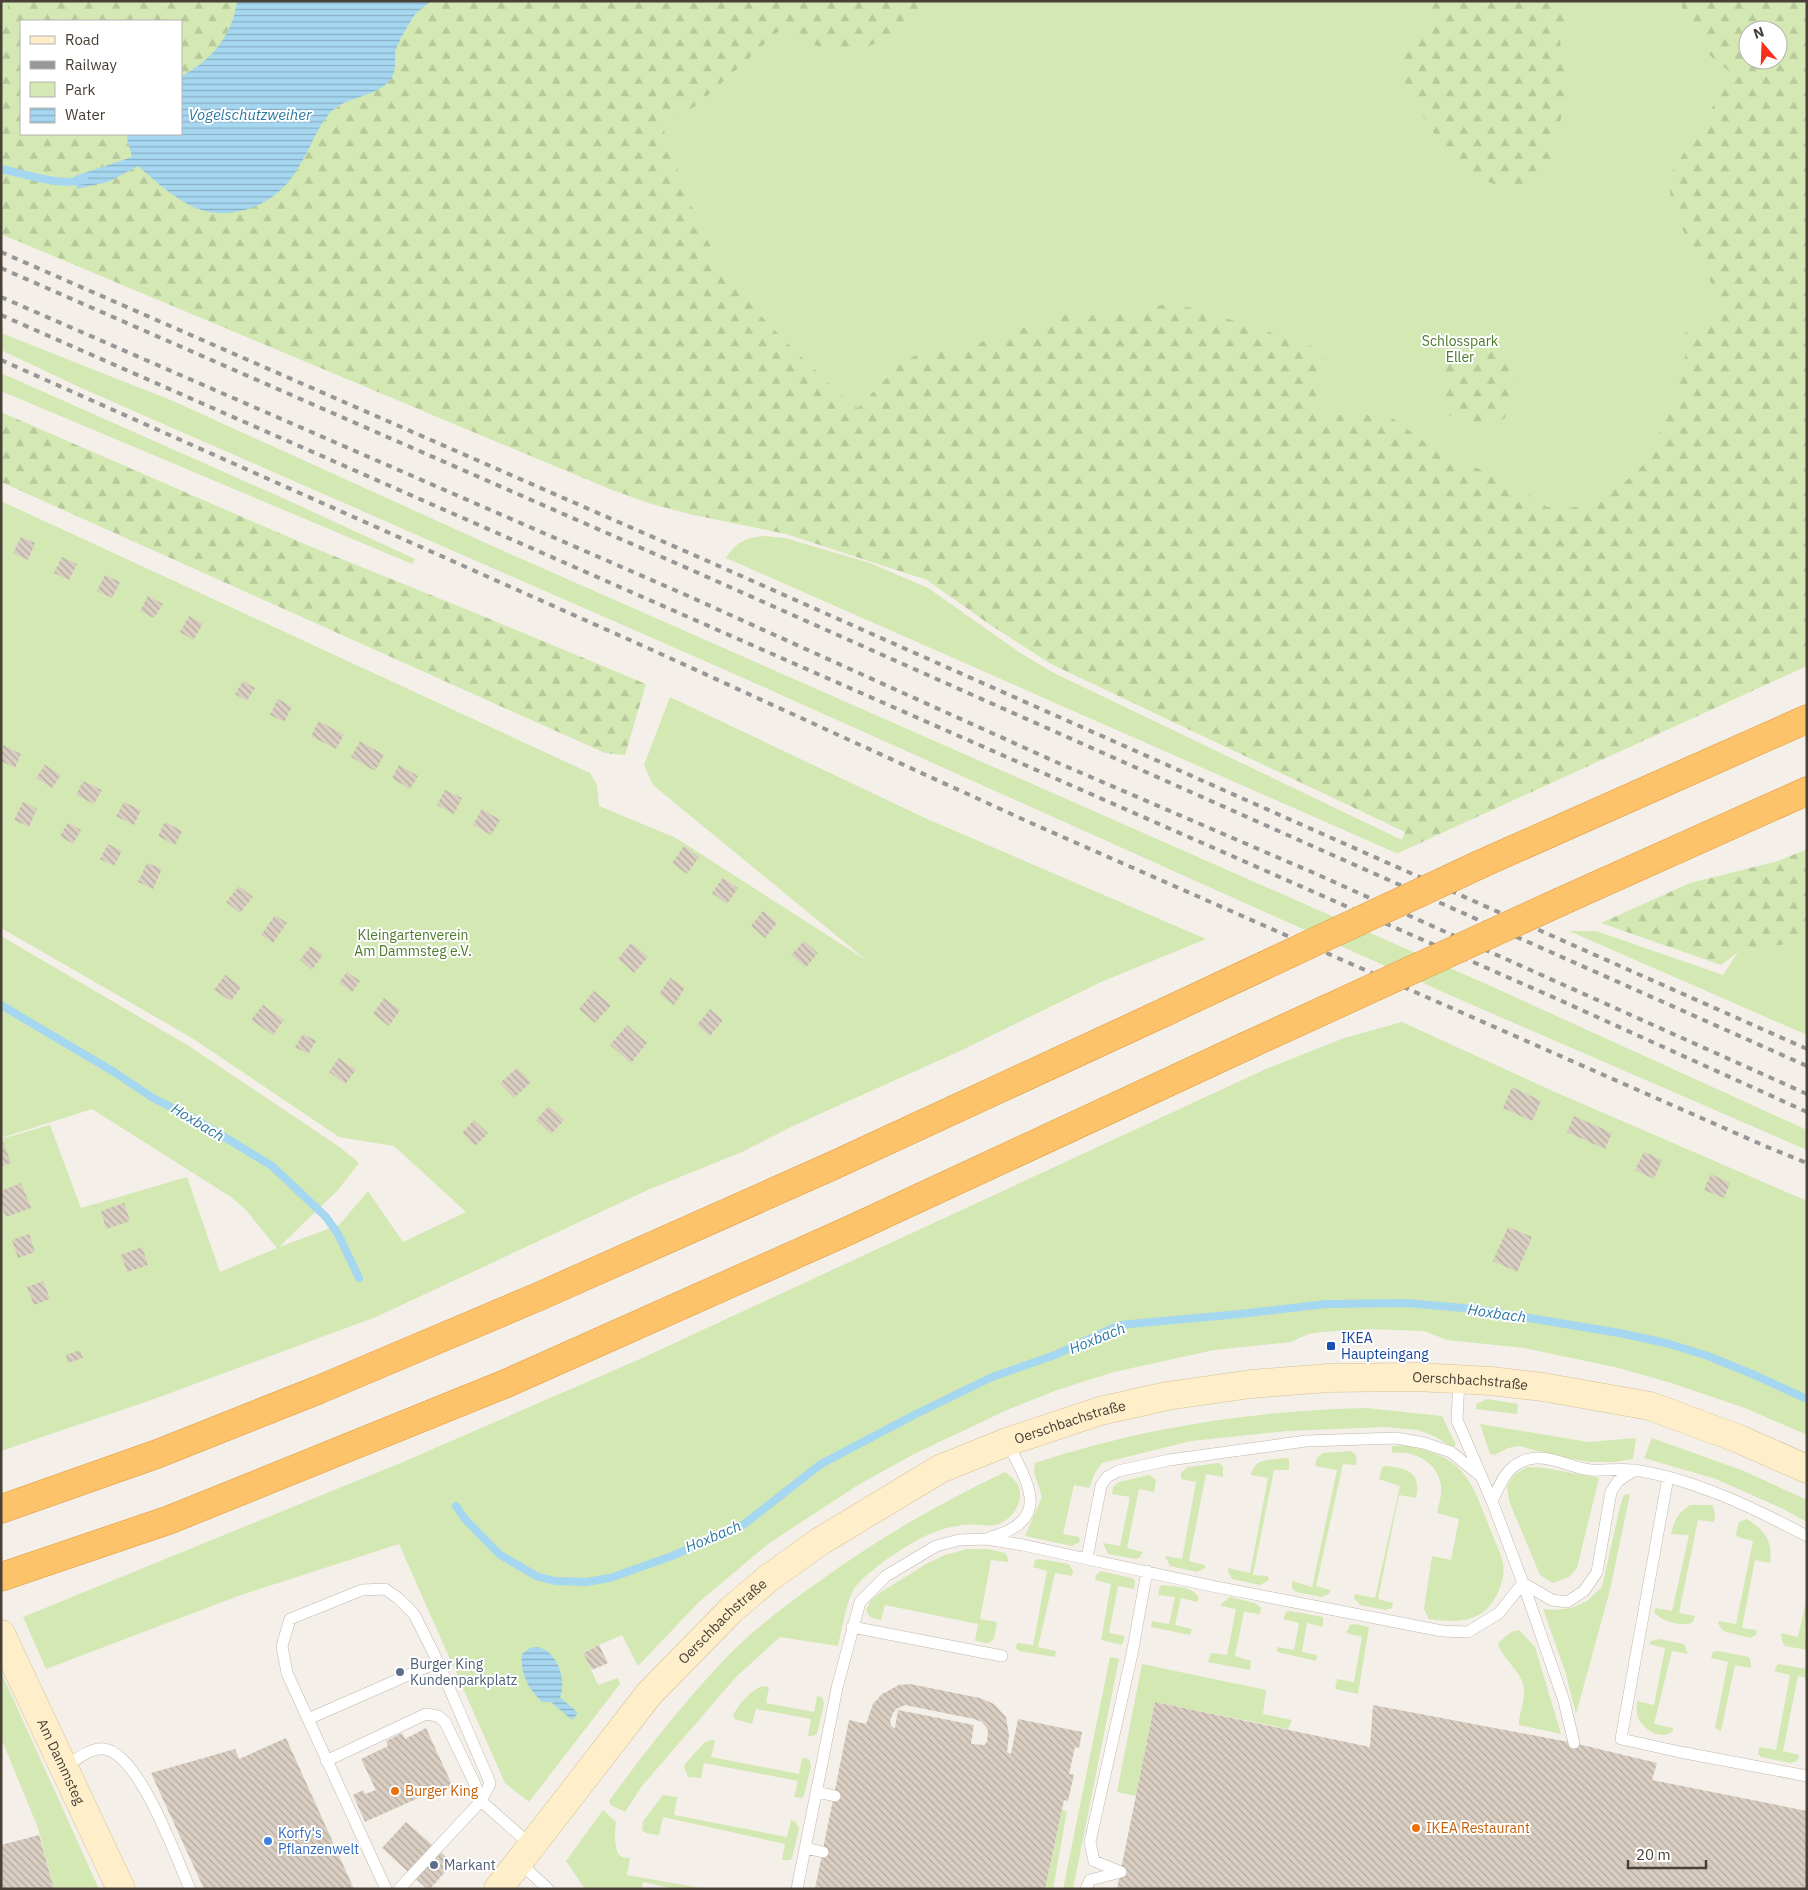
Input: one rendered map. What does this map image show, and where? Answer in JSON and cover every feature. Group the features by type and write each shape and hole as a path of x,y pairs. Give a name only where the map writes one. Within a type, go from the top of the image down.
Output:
{"highway":[{"path":"1,1509 157,1454 318,1390 540,1296 832,1166 1483,863 1807,719"},
{"path":"4,1576 169,1520 505,1384 850,1230 1562,901 1807,791"}],"main road":[{"name":"Oerschbachstraße","path":"498,1889 649,1694 731,1610 770,1577 819,1542 940,1469 1007,1442 1100,1411 1167,1396 1251,1384 1329,1378 1416,1377 1459,1379 1543,1387 1650,1406 1739,1439 1807,1469"},
{"name":"Am Dammsteg","path":"1,1634 121,1889"}],"lane":[{"path":"1459,1379 1457,1420 1492,1501 1523,1583 1564,1700 1574,1743"},
{"path":"1087,1558 1101,1486 1107,1478 1118,1471 1169,1460 1306,1442 1396,1438 1424,1443 1451,1452 1482,1477"},
{"path":"986,1539 1008,1532 1021,1524 1029,1512 1031,1497 1018,1463 1007,1442"},
{"path":"1492,1501 1505,1475 1521,1461 1541,1458 1591,1470 1635,1470 1668,1477 1735,1501 1807,1536"},
{"path":"1523,1583 1552,1600 1567,1602 1584,1591 1597,1572 1611,1492 1618,1481 1635,1470"},
{"path":"1668,1477 1620,1739 1807,1776"},
{"path":"797,1889 837,1688 860,1602 886,1576 936,1546 959,1540 986,1539 1442,1631 1468,1632 1499,1613 1523,1583"},
{"path":"1086,1889 1090,1880 1121,1872 1094,1861 1090,1842 1132,1654 1147,1571"},
{"path":"386,1889 287,1673 282,1646 290,1620 362,1590 385,1589 398,1598 414,1614 438,1662 490,1784 480,1802 399,1889"},
{"path":"852,1627 1002,1656"},
{"path":"308,1719 438,1662"},
{"path":"326,1761 426,1714 438,1716 445,1722 474,1782 480,1802 525,1854 548,1889"},
{"path":"63,1768 92,1751 104,1749 119,1755 146,1789 190,1889"},
{"path":"817,1792 835,1796"},
{"path":"805,1848 823,1852"}],"green space":[{"name":"Schlosspark Eller","path":"1,1 1807,1 1807,598 782,510 694,515 652,504 610,489 1,234"},
{"path":"10,1 237,1 231,25 219,46 202,63 182,75 182,20 20,20 20,135 126,135 132,157 76,176 77,189 108,182 138,166 167,191 186,204 200,210 215,213 246,209 260,204 285,187 294,175 320,126 331,112 342,104 371,93 381,86 395,57 395,51 415,15 431,1 937,1 907,29 865,48 827,49 796,39 781,29 697,105 662,125 696,217 724,269 751,305 799,355 849,402 858,408 900,364 925,350 972,345 1060,315 1095,315 1135,311 1170,303 1204,311 1321,349 1325,366 1319,390 1310,410 1338,415 1388,415 1438,452 1508,481 1547,507 1569,508 1587,505 1630,478 1643,465 1671,409 1686,353 1683,334 1717,319 1721,301 1673,212 1668,178 1707,117 1731,73 1707,53 1683,14 1681,1 1807,1 1807,666 1396,854 1405,832 1051,664 989,624 927,580 786,534 694,515 652,504 610,489 1,234 1,27"},
{"path":"1434,1 1558,1 1566,19 1560,41 1567,91 1549,168 1534,182 1513,186 1498,186 1466,172 1443,148 1411,96 1401,75 1402,57 1424,27"},
{"path":"1,333 173,401 499,549 1495,988 1807,1130 1807,1150 1461,1000 730,672 79,387 1,350"},
{"path":"1480,347 1497,350 1518,367 1514,389 1505,418 1488,427 1477,428 1449,415 1440,390 1441,380 1449,364"},
{"path":"1,373 415,559 412,564 1,391"},
{"path":"1,412 302,543 646,684 625,755 605,753 1,482"},
{"name":"Kleingartenverein Am Dammsteg e.V.","path":"1,501 590,773 597,785 599,806 676,838 866,960 653,785 644,765 670,697 925,818 1206,939 1101,982 960,1051 793,1126 742,1152 650,1189 376,1317 154,1399 1,1451 1,1139 50,1125 81,1208 187,1177 220,1272 277,1248 245,1209 231,1197 92,1109 1,1138 1,936 189,1046 341,1148 359,1163 338,1190 279,1247 339,1225 368,1191 403,1242 466,1212 394,1146 339,1137 192,1038 1,928"},
{"path":"764,536 785,538 870,563 928,588 1022,654 1052,672 1402,840 1396,853 726,558 742,542"},
{"path":"1807,849 1807,937 1797,942 1738,952 1721,965 1601,923 1690,883 1778,861"},
{"path":"1569,931 1596,931 1723,975 1738,952 1797,942 1807,937 1807,1035"},
{"path":"1402,1022 1555,1092 1807,1201 1807,1435 1745,1408 1619,1368 1524,1348 1447,1340 1424,1331 1370,1329 1322,1332 1308,1334 1291,1342 1214,1350 1114,1372 1057,1390 1007,1410 914,1454 858,1485 768,1544 699,1602 638,1666 622,1635 583,1652 598,1685 618,1678 620,1684 529,1802 505,1783 399,1544 241,1595 46,1669 23,1617 403,1462 640,1359 1266,1069 1344,1038"},
{"path":"1487,1399 1518,1404 1517,1414 1476,1409 1476,1404"},
{"path":"1366,1408 1442,1416 1456,1445 1452,1447 1434,1436 1417,1430 1385,1427 1287,1431 1191,1441 1102,1463 1095,1473 1089,1488 1074,1485 1063,1534 1079,1537 1080,1542 1072,1546 1025,1536 1042,1497 1034,1472 1035,1463 1076,1450 1198,1423 1281,1413"},
{"path":"1480,1424 1588,1442 1636,1438 1633,1459 1615,1462 1590,1462 1552,1455 1520,1446 1508,1448 1494,1455 1490,1454"},
{"path":"1652,1438 1744,1471 1807,1500 1807,1522 1781,1508 1716,1479 1644,1458"},
{"path":"1407,1445 1431,1452 1453,1463 1470,1482 1481,1505 1500,1553 1504,1571 1499,1590 1493,1601 1479,1615 1451,1621 1429,1619 1424,1609 1432,1556 1451,1560 1459,1519 1437,1513 1441,1486 1435,1470 1430,1464 1416,1456 1392,1453 1392,1446"},
{"path":"1351,1451 1356,1457 1356,1465 1343,1464 1316,1586 1330,1590 1330,1593 1322,1597 1296,1592 1292,1588 1292,1581 1312,1587 1337,1470 1315,1466 1317,1458 1323,1453"},
{"path":"1289,1459 1289,1470 1274,1470 1253,1575 1268,1576 1269,1580 1260,1585 1232,1579 1228,1568 1250,1573 1268,1478 1251,1475 1253,1469 1263,1461"},
{"path":"1219,1463 1223,1467 1223,1477 1206,1474 1189,1561 1205,1565 1205,1568 1197,1572 1170,1566 1165,1556 1182,1559 1196,1482 1181,1479 1181,1473 1188,1467"},
{"path":"1382,1467 1406,1470 1415,1477 1417,1482 1416,1498 1399,1495 1378,1599 1393,1603 1392,1608 1386,1610 1360,1605 1354,1598 1355,1594 1375,1598 1400,1486 1379,1479"},
{"path":"1527,1467 1545,1468 1599,1478 1577,1568 1569,1577 1553,1583 1540,1575 1509,1501 1507,1486 1514,1475"},
{"path":"1005,1472 1017,1483 1020,1494 1018,1505 1008,1519 994,1525 961,1525 937,1531 910,1544 882,1563 869,1573 853,1591 846,1609 838,1646 780,1637 736,1677 642,1786 625,1812 611,1805 609,1801 677,1713 721,1663 755,1631 804,1592 885,1537"},
{"path":"1149,1475 1156,1480 1154,1492 1139,1489 1127,1548 1143,1552 1136,1559 1108,1554 1103,1543 1120,1546 1130,1497 1112,1494 1113,1487 1119,1482"},
{"path":"1630,1494 1610,1590 1576,1714 1565,1671 1543,1609 1571,1608 1587,1601 1602,1587 1620,1506 1624,1495"},
{"path":"1690,1505 1713,1506 1715,1515 1714,1522 1698,1520 1679,1613 1695,1616 1693,1622 1689,1624 1678,1624 1661,1618 1654,1612 1656,1608 1672,1611 1689,1535 1671,1534 1677,1518"},
{"path":"1747,1519 1763,1532 1769,1542 1771,1555 1770,1563 1755,1560 1742,1628 1757,1630 1756,1635 1750,1638 1723,1631 1718,1623 1719,1621 1736,1624 1753,1541 1737,1537 1736,1533 1739,1522"},
{"path":"967,1549 987,1549 1005,1553 1008,1558 1008,1562 991,1560 980,1619 997,1622 994,1639 988,1643 975,1641 978,1624 885,1605 881,1620 870,1617 866,1610 871,1600 881,1592 926,1564 945,1555"},
{"path":"1035,1560 1069,1564 1073,1571 1072,1576 1055,1573 1038,1647 1056,1651 1055,1657 1019,1651 1016,1648 1017,1643 1033,1645 1047,1571 1033,1567"},
{"path":"1101,1571 1132,1578 1135,1581 1134,1589 1118,1586 1109,1633 1125,1636 1122,1645 1101,1640 1111,1584 1095,1580 1096,1575"},
{"path":"1160,1586 1188,1589 1193,1591 1199,1598 1197,1602 1181,1598 1175,1625 1192,1629 1190,1635 1151,1627 1152,1621 1169,1624 1175,1597 1158,1595"},
{"path":"1230,1597 1255,1603 1261,1608 1260,1614 1244,1612 1235,1656 1251,1661 1250,1670 1208,1662 1211,1653 1227,1655 1236,1609 1221,1606"},
{"path":"1807,1597 1805,1638 1807,1639 1807,1650 1785,1646 1781,1633 1798,1637"},
{"path":"1290,1611 1323,1617 1323,1627 1307,1623 1302,1652 1317,1655 1316,1661 1277,1652 1277,1647 1294,1650 1299,1623 1283,1619 1286,1612"},
{"path":"1355,1624 1369,1627 1358,1694 1335,1689 1337,1679 1354,1682 1362,1637 1346,1633 1350,1625"},
{"path":"1519,1630 1535,1647 1561,1734 1519,1725 1524,1694 1523,1683 1498,1643 1511,1632"},
{"path":"1659,1639 1684,1644 1688,1654 1672,1651 1654,1724 1673,1728 1673,1731 1663,1735 1653,1733 1644,1726 1638,1718 1637,1712 1637,1701 1654,1705 1665,1648 1649,1644 1651,1641"},
{"path":"1718,1651 1749,1657 1751,1662 1751,1668 1735,1665 1721,1731 1715,1728 1728,1662 1711,1658 1713,1652"},
{"path":"1110,1657 1119,1659 1073,1889 1063,1889"},
{"path":"1142,1664 1266,1690 1263,1714 1292,1720 1288,1729 1155,1702 1136,1796 1117,1792"},
{"path":"1778,1664 1807,1669 1807,1678 1798,1676 1783,1751 1799,1755 1797,1761 1790,1763 1761,1757 1758,1754 1759,1747 1776,1750 1790,1675 1774,1671"},
{"path":"1,1672 99,1889 54,1889 38,1828 1,1738"},
{"path":"762,1686 769,1687 766,1703 814,1712 817,1696 822,1697 824,1704 817,1734 808,1736 811,1719 756,1709 752,1724 735,1719 733,1716 741,1703 753,1691"},
{"path":"711,1740 715,1741 711,1757 799,1774 802,1758 809,1759 811,1767 804,1795 802,1798 794,1797 798,1781 704,1763 701,1778 688,1777 684,1767 685,1764 704,1743"},
{"path":"663,1795 677,1797 674,1815 787,1837 791,1820 796,1822 799,1829 792,1858 790,1860 782,1860 785,1844 663,1817 659,1835 646,1833 642,1830 643,1821"},
{"path":"603,1810 616,1822 615,1841 619,1855 630,1858 627,1875 707,1889 676,1889 643,1882 642,1889 585,1889 566,1861"},
{"path":"1062,1810 1067,1811 1053,1889 1045,1889"}],"water":[{"name":"Vogelschutzweiher","path":"237,1 431,1 416,14 400,40 395,53 394,70 391,79 377,90 335,108 319,129 293,176 283,188 259,205 230,213 200,210 173,195 138,166 108,182 77,189 75,176 132,157 126,135 182,135 182,75 202,63 219,46 231,25"},
{"path":"530,1648 544,1649 550,1654 559,1667 562,1682 560,1697 578,1713 572,1720 551,1702 542,1702 526,1680 522,1668 522,1654"}],"building":[{"path":"21,537 35,543 28,560 13,553"},
{"path":"62,557 77,564 69,580 54,573"},
{"path":"105,575 120,582 112,598 97,591"},
{"path":"148,596 163,604 154,618 140,611"},
{"path":"189,616 203,624 193,640 180,632"},
{"path":"243,681 255,688 247,701 235,694"},
{"path":"278,699 292,707 284,722 270,715"},
{"path":"319,721 344,735 336,749 311,736"},
{"path":"360,741 384,755 375,771 351,757"},
{"path":"3,745 21,754 15,768 1,761"},
{"path":"45,765 61,775 52,788 36,778"},
{"path":"399,765 418,776 410,789 392,778"},
{"path":"83,781 102,790 94,804 76,795"},
{"path":"445,790 462,798 454,814 437,805"},
{"path":"23,802 37,809 29,827 14,820"},
{"path":"124,802 141,810 134,825 116,816"},
{"path":"482,809 500,820 491,835 473,825"},
{"path":"165,822 182,831 175,845 158,836"},
{"path":"68,823 81,830 73,844 60,836"},
{"path":"108,844 122,851 114,866 100,859"},
{"path":"684,846 699,857 687,874 672,863"},
{"path":"147,863 162,869 153,889 138,882"},
{"path":"723,878 738,888 727,904 712,893"},
{"path":"239,886 253,897 240,913 226,902"},
{"path":"763,911 777,923 765,938 751,926"},
{"path":"275,915 287,923 273,943 261,935"},
{"path":"804,941 818,953 806,967 791,955"},
{"path":"631,943 648,957 634,973 618,959"},
{"path":"311,946 323,955 312,970 300,960"},
{"path":"347,972 360,981 352,992 339,983"},
{"path":"225,975 241,987 231,1001 214,990"},
{"path":"670,978 685,988 674,1005 659,994"},
{"path":"594,991 611,1005 595,1023 579,1009"},
{"path":"384,998 400,1010 389,1026 373,1014"},
{"path":"263,1005 284,1020 273,1035 251,1020"},
{"path":"710,1009 723,1020 710,1036 697,1025"},
{"path":"627,1025 647,1043 631,1063 610,1045"},
{"path":"303,1034 316,1041 308,1054 295,1047"},
{"path":"339,1058 356,1070 345,1084 329,1072"},
{"path":"517,1068 531,1082 514,1098 500,1083"},
{"path":"1512,1087 1541,1101 1532,1121 1503,1108"},
{"path":"549,1106 564,1120 551,1134 536,1120"},
{"path":"1574,1116 1612,1133 1605,1149 1567,1132"},
{"path":"474,1120 488,1133 475,1146 462,1133"},
{"path":"3,1142 11,1163 1,1166 1,1143"},
{"path":"1644,1152 1662,1160 1654,1179 1635,1170"},
{"path":"1711,1174 1730,1183 1724,1198 1704,1190"},
{"path":"21,1183 31,1208 6,1217 1,1205 1,1191"},
{"path":"124,1203 130,1221 106,1229 101,1211"},
{"path":"1508,1227 1532,1237 1517,1272 1493,1261"},
{"path":"29,1234 35,1252 18,1258 12,1240"},
{"path":"142,1247 148,1265 127,1272 121,1255"},
{"path":"43,1281 50,1299 34,1305 27,1287"},
{"path":"80,1350 83,1358 68,1363 66,1355"},
{"path":"599,1645 608,1663 592,1670 583,1653"},
{"path":"910,1684 980,1698 994,1704 1006,1717 1009,1735 1007,1752 1011,1754 1018,1719 1082,1732 1079,1748 1075,1747 1069,1774 1074,1774 1068,1801 1064,1800 1045,1889 815,1889 849,1720 866,1724 873,1704 882,1694 899,1685","holes":["905,1705 982,1722 988,1730 987,1742 984,1745 971,1744 974,1725 898,1710 895,1728 892,1727 890,1722 896,1709"]},
{"path":"1155,1702 1370,1747 1373,1705 1574,1743 1657,1763 1652,1780 1807,1811 1807,1889 1117,1889"},
{"path":"426,1728 453,1787 427,1799 425,1795 365,1822 353,1795 363,1790 365,1794 376,1790 361,1759 388,1746 386,1741 402,1733 405,1739"},
{"path":"286,1738 354,1889 204,1889 151,1773 235,1749 239,1759"},
{"path":"406,1822 453,1863 430,1889 427,1889 382,1848"},
{"path":"39,1835 54,1889 1,1889 1,1845"}],"waterway":[{"path":"1,169 53,181 85,180"},
{"name":"Hoxbach","path":"1,1005 114,1072 153,1098 195,1119 272,1166 326,1217 338,1234 359,1278"},
{"name":"Hoxbach","path":"456,1506 465,1519 499,1554 536,1576 555,1581 586,1582 610,1578 672,1556 743,1525 821,1464 992,1377 1055,1355 1119,1325 1326,1304 1406,1303 1475,1309 1619,1333 1666,1343 1708,1356 1807,1399"}],"railway":[{"path":"1,252 703,559 1807,1049"},
{"path":"1,268 696,572 1807,1066"},
{"path":"1,297 686,595 1056,762 1314,873 1807,1094"},
{"path":"1,315 1555,998 1807,1112"},
{"path":"1,360 650,649 1031,823 1807,1163"}],"place":[{"name":"IKEA Haupteingang","path":"1331,1346"},
{"name":"Burger King Kundenparkplatz","path":"400,1672"},
{"name":"Burger King","path":"395,1791"},
{"name":"IKEA Restaurant","path":"1416,1828"},
{"name":"Korfy's Pflanzenwelt","path":"268,1841"},
{"name":"Markant","path":"434,1865"}]}
